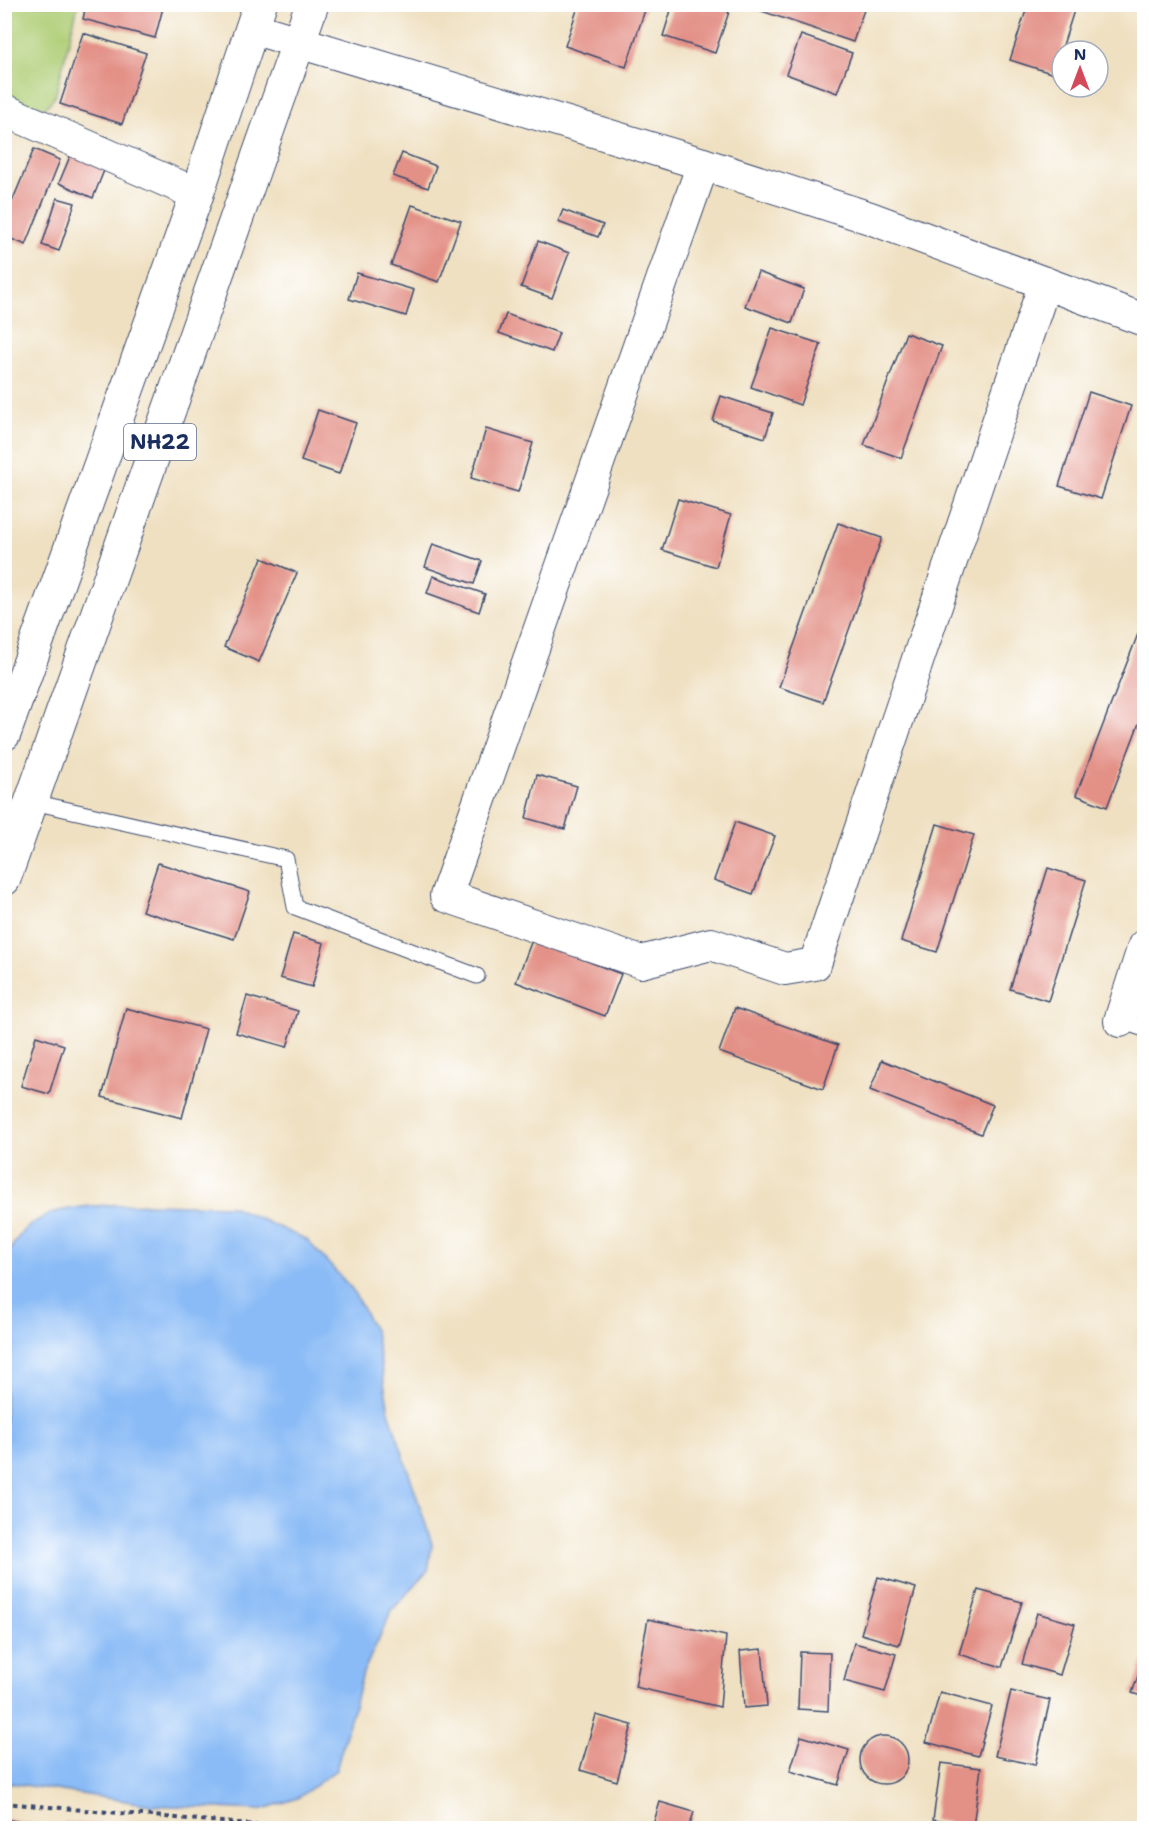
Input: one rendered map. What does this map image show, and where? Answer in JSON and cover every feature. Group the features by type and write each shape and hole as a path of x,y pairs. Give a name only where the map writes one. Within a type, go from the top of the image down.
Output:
{"highway":[{"name":"NH22","path":"4,879 312,4"},
{"name":"NH22","path":"4,734 197,194 256,16"}],"street":[{"path":"256,16 299,42 703,164 870,218 1144,320"},
{"path":"4,110 197,194"},
{"path":"703,164 446,896 641,962 711,944 784,969 815,964 1045,283"},
{"path":"1132,1025 1144,946"}],"lane":[{"path":"33,802 286,859 295,907 477,976"}],"path":[{"path":"4,1803 291,1828"}],"green space":[{"path":"4,5 78,5 55,97 44,109 5,98"}],"water":[{"path":"147,1204 232,1206 307,1240 352,1289 375,1332 389,1411 432,1544 428,1571 392,1610 363,1673 336,1770 298,1798 260,1810 151,1805 5,1782 5,1263 15,1242 28,1227 44,1217 63,1210 83,1207"}],"building":[{"path":"86,4 164,4 155,38 83,19"},
{"path":"579,4 647,4 626,67 565,46"},
{"path":"673,4 708,4 729,12 715,53 663,36"},
{"path":"741,4 866,4 853,42"},
{"path":"1028,4 1076,4 1065,39 1050,39 1050,73 1010,60"},
{"path":"83,33 146,53 122,124 60,104"},
{"path":"801,35 852,53 837,93 786,74"},
{"path":"34,149 60,160 26,245 4,236 4,221"},
{"path":"73,149 107,163 93,198 59,183"},
{"path":"402,153 436,166 428,188 393,176"},
{"path":"57,198 75,203 59,251 42,245"},
{"path":"412,205 461,221 439,282 391,265"},
{"path":"563,210 603,225 598,237 558,222"},
{"path":"538,241 569,253 552,298 521,287"},
{"path":"758,272 804,289 792,323 745,306"},
{"path":"357,273 414,290 406,316 349,299"},
{"path":"506,314 559,333 552,352 499,333"},
{"path":"772,328 821,344 800,405 751,387"},
{"path":"906,333 942,346 901,458 864,445"},
{"path":"1089,392 1131,406 1101,499 1059,486"},
{"path":"721,396 773,413 765,438 713,421"},
{"path":"318,410 356,423 339,474 301,461"},
{"path":"486,429 533,443 518,492 471,478"},
{"path":"678,499 731,515 716,567 662,550"},
{"path":"838,523 882,538 823,702 779,687"},
{"path":"433,544 482,561 474,584 425,567"},
{"path":"262,558 297,573 259,662 224,647"},
{"path":"433,576 485,594 479,612 427,593"},
{"path":"1143,621 1144,710 1107,807 1076,795"},
{"path":"537,775 577,786 565,829 526,818"},
{"path":"735,822 775,836 753,894 714,880"},
{"path":"937,824 974,835 937,952 901,941"},
{"path":"158,863 250,892 234,939 142,911"},
{"path":"1048,868 1086,880 1048,1001 1010,989"},
{"path":"293,934 324,943 312,987 280,978"},
{"path":"532,940 621,974 605,1016 516,982"},
{"path":"247,996 298,1011 287,1047 236,1033"},
{"path":"126,1008 206,1029 182,1118 102,1097"},
{"path":"735,1008 838,1045 823,1089 719,1052"},
{"path":"36,1036 64,1045 49,1094 21,1086"},
{"path":"882,1060 993,1105 981,1134 870,1090"},
{"path":"878,1577 916,1588 899,1645 861,1634"},
{"path":"978,1590 1022,1602 1002,1667 959,1654"},
{"path":"1037,1613 1075,1624 1060,1675 1022,1664"},
{"path":"648,1619 726,1636 720,1707 635,1687"},
{"path":"854,1643 896,1654 885,1692 844,1681"},
{"path":"762,1649 767,1706 744,1708 740,1651"},
{"path":"800,1652 830,1653 828,1711 798,1709"},
{"path":"1144,1659 1144,1697 1132,1693"},
{"path":"1011,1691 1050,1700 1035,1765 995,1756"},
{"path":"940,1692 992,1706 978,1756 926,1742"},
{"path":"596,1715 632,1725 617,1781 580,1770"},
{"path":"801,1736 849,1750 838,1785 790,1771"},
{"path":"879,1736 889,1736 901,1743 908,1755 908,1765 901,1777 889,1784 879,1784 864,1773 860,1765 860,1755 871,1740"},
{"path":"941,1763 981,1768 973,1826 933,1820"},
{"path":"660,1802 694,1812 689,1828 652,1828"},
{"path":"4,1819 52,1827 52,1828 4,1828"},
{"path":"64,1822 130,1827 130,1828 64,1828"}]}
